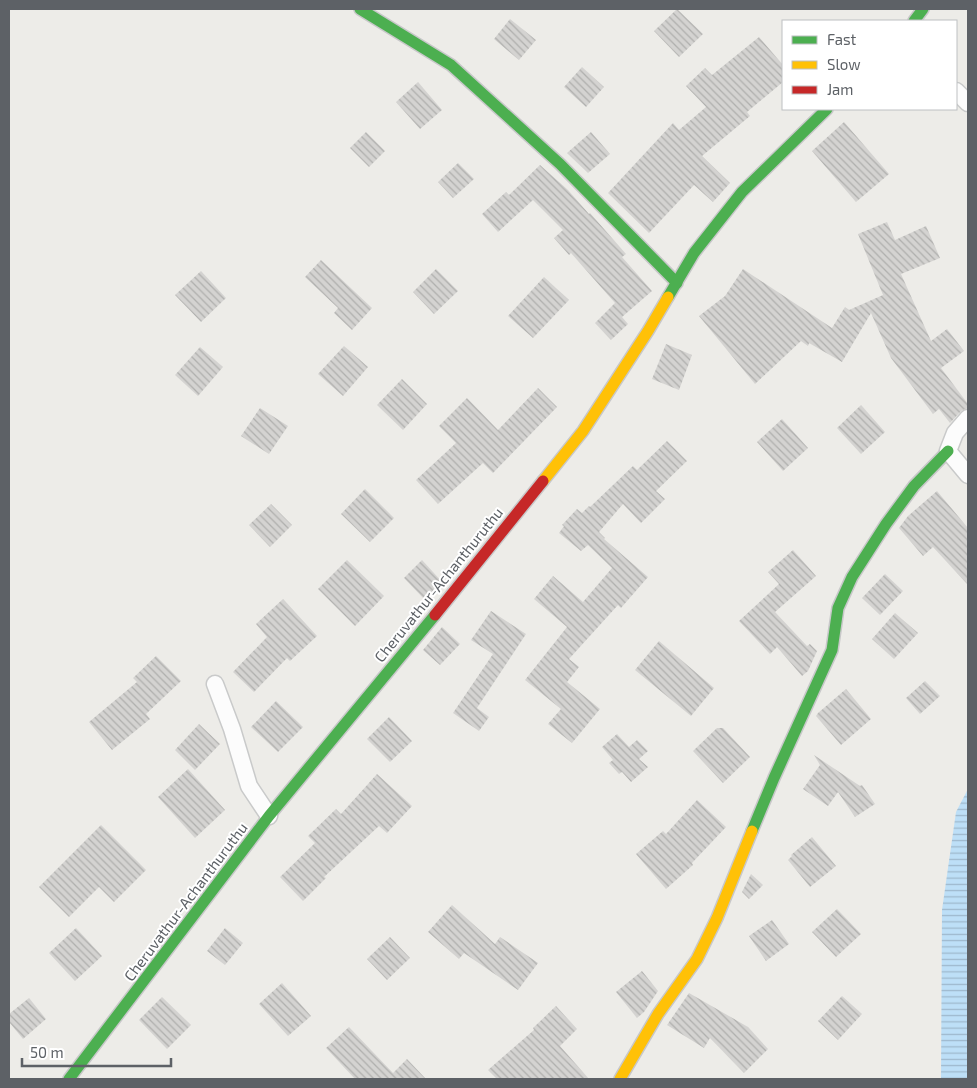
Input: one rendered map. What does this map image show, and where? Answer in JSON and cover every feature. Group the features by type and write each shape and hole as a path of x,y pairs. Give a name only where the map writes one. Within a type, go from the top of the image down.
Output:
{"main road":[{"path":"360,9 388,24 451,65 560,164 677,283"},
{"path":"915,20 923,9"},
{"name":"Cheruvathur-Achanthuruthu","path":"69,1079 269,816 474,568 583,431 648,331 694,253 742,192 826,110"},
{"path":"620,1079 658,1014 698,959 717,918 774,778 832,650 838,608 852,577 886,524 914,486 948,451"}],"street":[{"path":"957,92 968,103"},
{"path":"968,418 955,433 948,451 968,475"},
{"path":"215,684 232,729 248,786 269,816"}],"water":[{"path":"968,789 968,1079 941,1079 942,910 956,812"}],"building":[{"path":"677,9 703,34 679,57 654,31"},
{"path":"510,19 536,40 519,60 494,39"},
{"path":"759,37 782,64 782,83 747,112 750,116 702,156 730,183 713,202 694,185 649,233 608,193 673,123 679,130 706,107 686,86 705,68 712,75"},
{"path":"582,67 604,87 586,107 564,87"},
{"path":"418,82 442,110 420,129 396,102"},
{"path":"844,122 889,174 856,202 812,151"},
{"path":"366,132 385,151 369,167 350,148"},
{"path":"591,132 610,154 588,173 567,153"},
{"path":"458,163 474,179 453,198 438,182"},
{"path":"540,165 590,213 626,254 622,257 652,291 622,317 628,324 611,340 595,323 615,303 571,253 569,255 554,238 563,230 533,200 498,232 482,214 506,192 509,195"},
{"path":"887,222 895,240 926,226 940,258 901,274 931,341 947,329 964,351 941,368 968,404 968,408 961,411 950,423 939,409 933,414 891,358 871,313 842,362 809,343 808,346 801,341 755,384 699,316 725,296 743,269 832,328 845,307 849,310 883,295 858,234"},
{"path":"321,260 372,308 352,330 334,313 338,308 305,277"},
{"path":"436,269 458,291 434,314 413,292"},
{"path":"201,271 226,298 201,322 175,295"},
{"path":"544,277 569,300 533,338 508,316"},
{"path":"666,344 692,355 679,390 652,379"},
{"path":"344,346 368,367 343,396 318,374"},
{"path":"200,347 223,367 198,396 175,375"},
{"path":"402,379 427,404 403,430 377,405"},
{"path":"538,388 557,407 493,473 483,463 438,504 416,480 456,443 439,426 467,398 498,430"},
{"path":"861,405 885,432 861,454 837,428"},
{"path":"260,408 288,426 269,454 241,436"},
{"path":"782,419 808,448 783,471 757,442"},
{"path":"667,441 687,461 656,491 665,499 641,523 623,504 599,532 604,539 648,577 621,608 618,605 569,659 579,667 567,682 600,709 572,743 548,724 561,709 525,680 567,627 534,599 553,576 583,602 612,568 588,545 581,551 559,533 564,526 562,525 577,509 582,513 590,507 633,466 637,470"},
{"path":"365,489 394,518 370,542 341,514"},
{"path":"937,491 968,528 968,585 933,547 923,556 899,528 908,516"},
{"path":"271,504 292,525 270,547 249,525"},
{"path":"793,550 816,576 775,612 807,646 810,644 817,651 808,671 802,676 777,647 770,654 739,621 779,584 768,572"},
{"path":"347,560 384,596 355,626 318,589"},
{"path":"422,560 444,584 426,601 404,578"},
{"path":"885,574 903,591 880,615 862,598"},
{"path":"283,599 317,636 290,661 287,658 254,692 233,672 267,637 256,624"},
{"path":"491,611 526,634 477,708 489,717 479,731 453,713 493,654 471,640"},
{"path":"895,613 918,633 894,659 872,639"},
{"path":"442,627 460,644 440,665 423,650"},
{"path":"659,641 714,688 691,716 635,670"},
{"path":"156,656 181,681 146,714 150,719 112,750 89,722 137,682 133,678"},
{"path":"925,681 940,696 920,714 906,698"},
{"path":"846,689 871,719 841,745 816,716"},
{"path":"276,701 303,727 278,752 251,727"},
{"path":"389,717 412,741 390,762 367,739"},
{"path":"199,724 220,744 195,770 175,750"},
{"path":"717,728 723,728 750,757 723,783 693,751"},
{"path":"617,734 629,747 637,740 648,751 639,759 648,767 631,782 622,772 619,774 609,763 613,760 602,747"},
{"path":"814,755 860,786 862,785 875,804 855,817 838,792 828,806 803,789 820,765"},
{"path":"188,769 225,810 195,838 158,797"},
{"path":"377,774 412,806 387,833 379,826 324,877 326,878 303,901 280,877 315,843 308,836 336,809 341,814"},
{"path":"697,800 726,827 692,863 693,865 666,889 636,854 663,831 666,834"},
{"path":"101,825 146,870 114,902 99,887 69,917 39,887"},
{"path":"812,837 836,866 810,887 788,860 791,855"},
{"path":"751,874 763,885 749,899 742,892"},
{"path":"452,905 495,944 500,937 538,963 518,990 464,953 459,959 428,932"},
{"path":"837,909 861,934 836,957 812,932"},
{"path":"772,920 789,944 766,961 749,936"},
{"path":"76,928 102,956 75,981 49,953"},
{"path":"225,928 243,943 225,965 207,951"},
{"path":"390,937 410,958 387,980 367,959"},
{"path":"642,971 658,991 644,1012 637,1018 616,992"},
{"path":"282,983 311,1016 288,1036 259,1004"},
{"path":"689,993 748,1027 768,1049 744,1073 710,1038 704,1048 667,1025"},
{"path":"842,996 862,1014 838,1040 818,1021"},
{"path":"162,997 191,1025 167,1049 139,1020"},
{"path":"29,998 46,1019 23,1039 9,1022 9,1014"},
{"path":"556,1006 577,1029 560,1046 589,1079 497,1079 488,1070 534,1030 533,1028"},
{"path":"349,1027 393,1073 407,1059 426,1079 355,1079 326,1048"}],"traffic: fast":[{"path":"360,9 451,65 560,164 677,283"},
{"path":"915,20 923,9"},
{"path":"668,297 694,253 742,192 826,110"},
{"path":"752,831 832,650 838,608 852,577 886,524 914,486 948,451"},
{"path":"69,1079 269,816 435,615"}],"traffic: slow":[{"path":"543,481 583,431 668,297"},
{"path":"620,1079 658,1014 697,959 717,918 752,831"}],"traffic: jam":[{"path":"435,615 543,481"}]}
